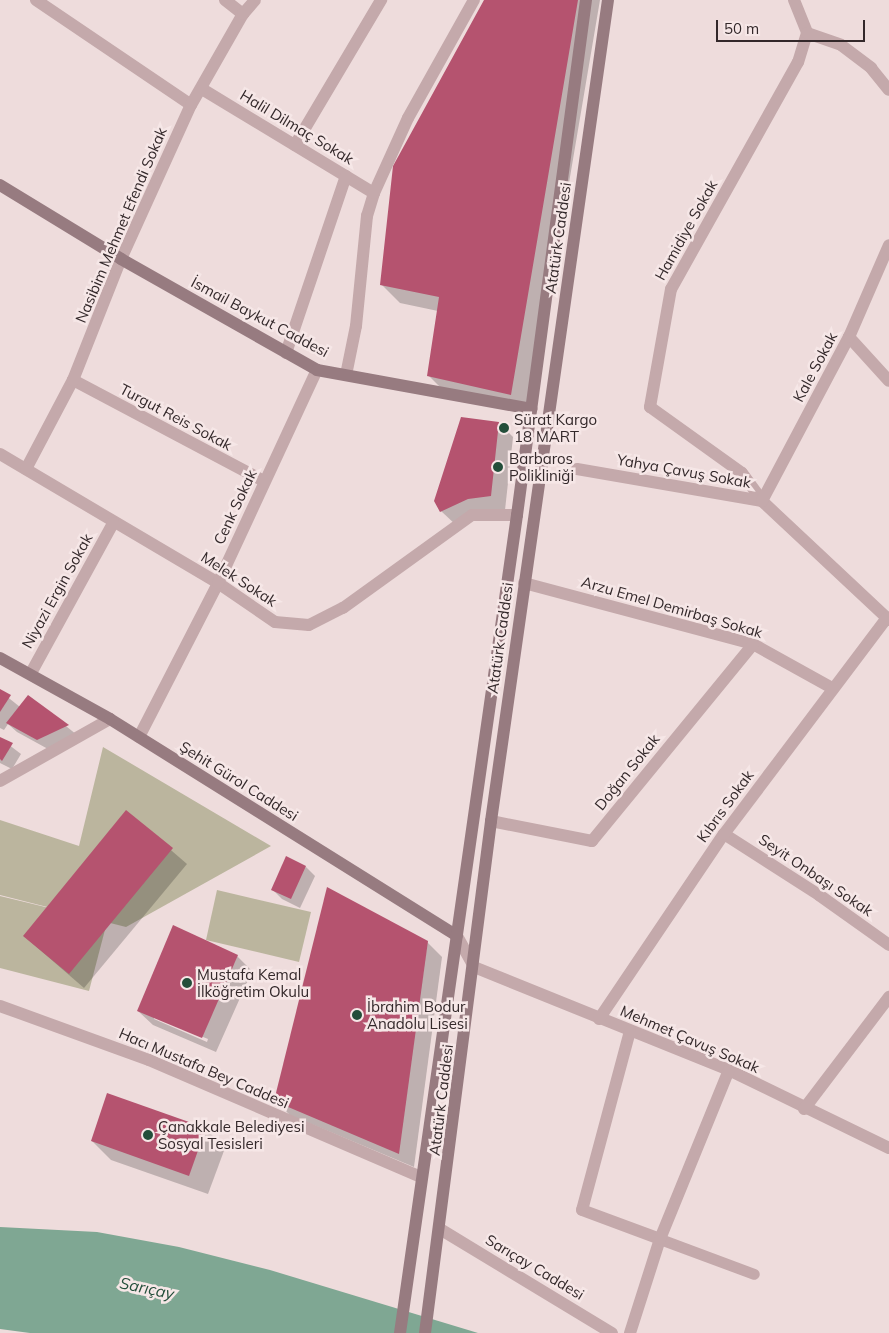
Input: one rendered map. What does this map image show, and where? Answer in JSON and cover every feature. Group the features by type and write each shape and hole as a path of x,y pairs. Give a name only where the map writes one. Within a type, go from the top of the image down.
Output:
{"main road":[{"name":"Atatürk Caddesi","path":"400,1333 517,515 586,0"},
{"name":"Atatürk Caddesi","path":"425,1333 474,967 491,821 608,0"},
{"name":"İsmail Baykut Caddesi","path":"0,185 121,259 317,370 531,409"},
{"name":"Şehit Gürol Caddesi","path":"0,658 110,719 458,936"}],"street":[{"path":"36,0 191,105"},
{"path":"226,0 243,14"},
{"name":"Nasibim Mehmet Efendi Sokak","path":"26,470 73,380 121,259 191,105 202,89 243,14 255,0"},
{"path":"295,145 381,0"},
{"path":"346,375 356,326 367,216 374,193 408,118 474,0"},
{"path":"794,0 807,33 841,45 872,68 889,90"},
{"name":"Hamidiye Sokak","path":"762,501 742,473 650,406 671,290 798,62 807,33"},
{"name":"Halil Dilmaç Sokak","path":"202,89 374,193"},
{"path":"286,353 346,176"},
{"name":"Kale Sokak","path":"762,501 849,337 889,245"},
{"path":"849,337 889,381"},
{"name":"Cenk Sokak","path":"139,737 218,583 317,370"},
{"name":"Turgut Reis Sokak","path":"73,380 264,482"},
{"name":"Melek Sokak","path":"0,454 113,523 218,583 275,622 309,625 343,608 472,515 517,515"},
{"name":"Yahya Çavuş Sokak","path":"577,469 762,501 888,619"},
{"name":"Niyazi Ergin Sokak","path":"31,674 113,523"},
{"name":"Arzu Emel Demirbaş Sokak","path":"524,583 753,644 832,688"},
{"name":"Kıbrıs Sokak","path":"599,1019 724,834 832,688 888,619"},
{"name":"Doğan Sokak","path":"491,821 592,841 753,644"},
{"path":"0,781 110,719"},
{"name":"Seyit Onbaşı Sokak","path":"724,834 819,895 889,945"},
{"path":"458,936 474,967"},
{"name":"Mehmet Çavuş Sokak","path":"474,967 729,1070 804,1110 889,1148"},
{"path":"804,1110 889,997"},
{"name":"Hacı Mustafa Bey Caddesi","path":"0,1006 149,1060 421,1177"},
{"path":"630,1031 582,1210 660,1239"},
{"path":"630,1333 660,1239 729,1070"},
{"name":"Sarıçay Caddesi","path":"440,1229 612,1333"}],"lane":[{"path":"660,1239 754,1274"}],"shaded area":[{"path":"103,747 271,846 126,927 0,895 0,820 79,846"},
{"path":"217,890 311,912 299,962 206,940"},
{"path":"0,896 107,922 89,991 0,968"}],"water":[{"name":"Sarıçay","path":"0,1227 97,1232 179,1247 270,1270 478,1333 30,1333 0,1329"}],"building":[{"path":"484,0 578,0 511,395 427,376 439,297 380,285 393,166"},
{"path":"461,417 499,422 491,496 468,499 440,512 434,501"},
{"path":"0,689 11,695 0,712"},
{"path":"28,695 69,725 37,740 6,723"},
{"path":"0,737 13,743 2,761 0,759"},
{"path":"126,810 173,848 69,974 23,936"},
{"path":"286,856 306,866 291,899 271,890"},
{"name":"İbrahim Bodur Anadolu Lisesi","path":"327,887 428,941 399,1154 274,1101"},
{"name":"Mustafa Kemal İlköğretim Okulu","path":"173,925 238,955 202,1038 137,1011"},
{"name":"Çanakkale Belediyesi Sosyal Tesisleri","path":"107,1093 206,1128 189,1176 91,1141"}],"place":[{"name":"Sürat Kargo 18 MART","path":"504,428"},
{"name":"Barbaros Polikliniği","path":"498,467"},
{"name":"Mustafa Kemal İlköğretim Okulu","path":"187,983"},
{"name":"İbrahim Bodur Anadolu Lisesi","path":"357,1015"},
{"name":"Çanakkale Belediyesi Sosyal Tesisleri","path":"148,1135"}]}
